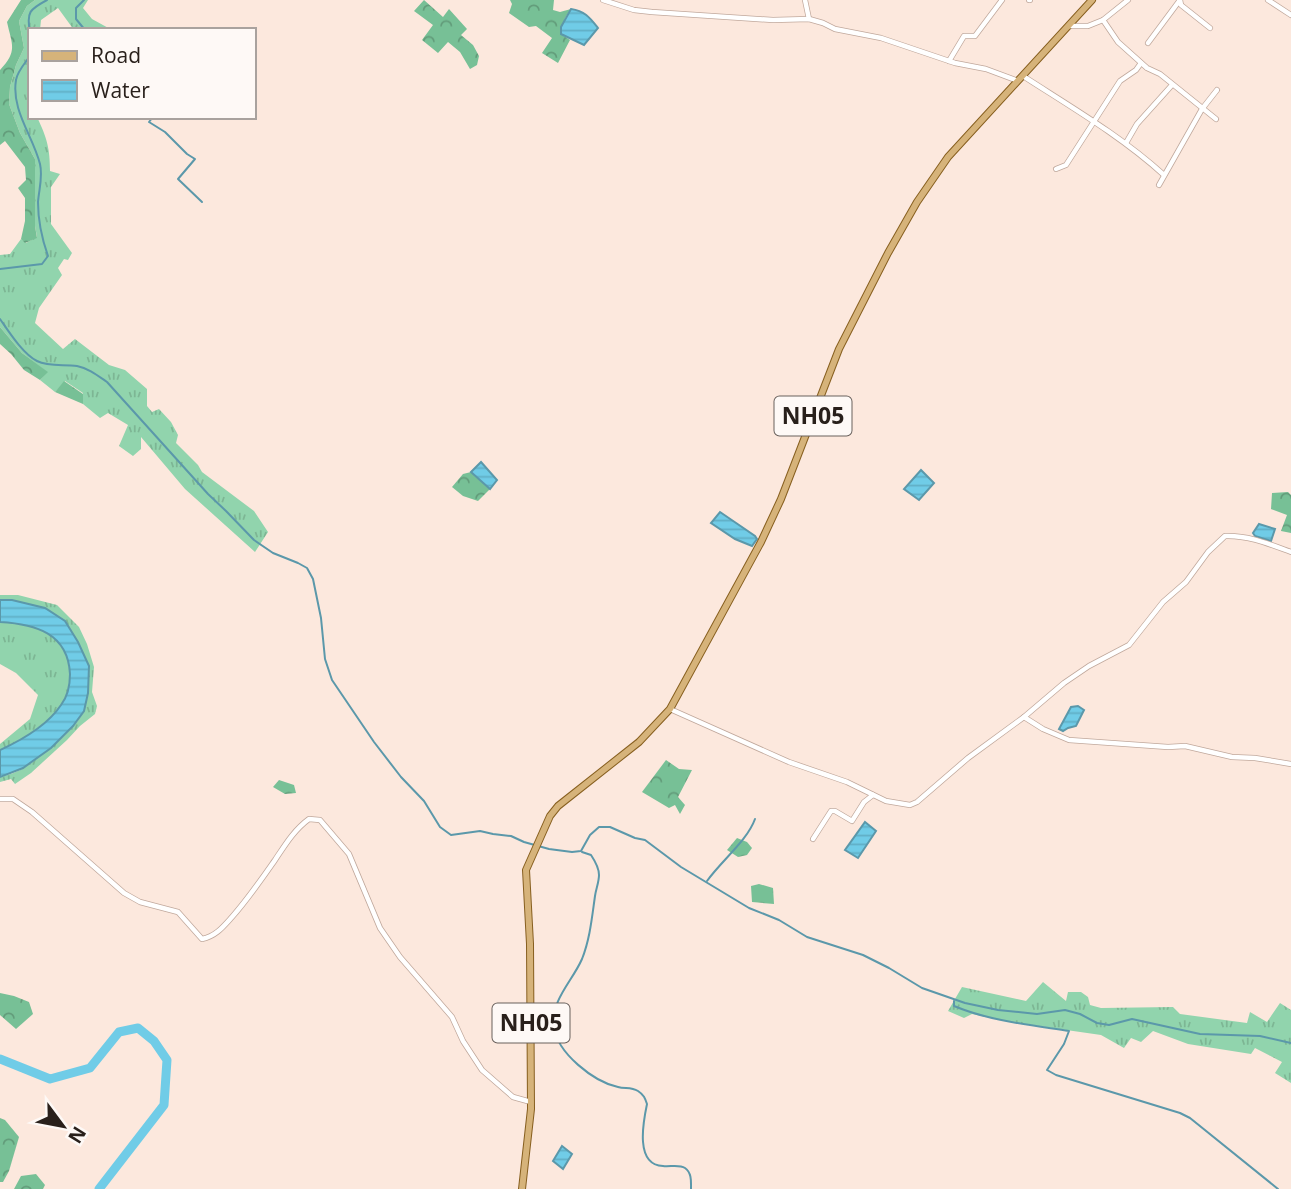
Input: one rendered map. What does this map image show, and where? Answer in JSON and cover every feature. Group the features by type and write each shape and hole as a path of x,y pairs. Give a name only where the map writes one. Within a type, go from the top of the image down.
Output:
{"main road":[{"name":"NH05","path":"522,1189 526,1171 531,1102 530,944 526,870 542,832 558,806 639,742 670,709 766,531 839,349 917,202 948,157 1092,0"}],"street":[{"path":"603,0 634,10 652,12 773,20 809,19 835,30 881,38 949,61 1020,78 1095,123 1141,154 1164,175"},
{"path":"804,0 809,19"},
{"path":"949,61 964,36 975,36 1002,0"},
{"path":"1068,26 1088,26 1103,20 1128,0"},
{"path":"1148,43 1180,0 1181,5 1210,28"},
{"path":"1268,0 1291,15"},
{"path":"1103,20 1118,41 1141,63 1160,74 1216,119"},
{"path":"1056,169 1066,166 1120,81 1141,63"},
{"path":"1126,144 1137,124 1172,85"},
{"path":"1159,185 1202,108 1217,90"},
{"path":"670,709 789,762 847,782 886,801 911,804 1024,717 1064,682 1129,645 1163,602 1186,582 1208,552 1225,536 1250,538 1291,552"},
{"path":"1024,717 1069,740 1185,746 1232,757 1291,764"},
{"path":"813,839 831,811 852,821 864,802 873,795"},
{"path":"0,799 13,799 32,812 124,893 140,902 178,912 202,939 211,937 235,913 298,828 309,819 320,820 349,854 380,928 400,957 452,1017 463,1041 482,1070 513,1097 531,1102"}],"green space":[{"path":"21,0 35,0 27,6 19,21 24,48 10,87 9,104 20,133 35,159 37,238 25,243 21,239 25,221 25,198 18,188 26,180 25,167 5,141 0,145 0,70 9,58 12,48 7,22"},
{"path":"35,0 88,0 83,8 92,19 108,28 73,28 58,8 41,20 40,28 28,28 28,119 38,119 49,149 50,171 60,174 51,187 51,224 72,253 58,268 62,275 39,308 35,323 63,349 75,339 109,365 125,370 147,389 147,406 152,412 159,409 171,422 178,435 176,443 202,472 254,511 268,532 255,552 185,489 141,437 141,449 133,456 119,446 128,425 108,413 100,418 83,404 83,393 65,381 55,392 40,380 47,372 22,353 0,327 0,255 10,254 21,239 26,243 37,237 35,159 20,133 9,104 10,87 24,48 19,21 27,6"},
{"path":"424,0 443,17 449,9 467,29 461,35 473,45 479,56 477,65 470,69 460,52 448,42 438,53 422,40 433,25 414,11"},
{"path":"510,0 554,0 553,10 560,12 571,9 565,18 561,34 570,40 558,63 542,53 552,38 536,26 529,27 509,13 512,4"},
{"path":"0,327 22,353 48,372 40,380 24,370 0,344"},
{"path":"64,381 83,394 83,404 55,392"},
{"path":"471,472 490,489 478,501 463,496 452,487 463,474"},
{"path":"1288,492 1291,495 1291,533 1281,531 1287,515 1271,509 1272,493"},
{"path":"0,595 18,595 57,605 79,627 94,667 92,692 97,706 95,714 31,773 15,784 11,779 0,782 0,777 19,770 41,756 67,734 80,718 87,699 89,666 12,600 0,600"},
{"path":"0,622 25,625 47,633 63,649 70,674 67,694 49,720 34,732 0,750 0,744 30,719 38,695 16,673 0,664"},
{"path":"666,760 679,769 692,770 678,797 685,805 680,814 675,805 669,808 642,792"},
{"path":"279,780 294,785 296,793 285,794 273,787"},
{"path":"737,838 747,842 752,848 747,855 738,857 727,850"},
{"path":"759,884 773,888 774,904 752,902 751,886"},
{"path":"1043,982 1066,1001 1068,992 1081,992 1088,997 1090,1005 1101,1008 1173,1007 1180,1014 1247,1023 1250,1012 1267,1022 1280,1003 1291,1010 1291,1083 1275,1073 1282,1062 1255,1048 1251,1054 1188,1044 1153,1031 1141,1042 1131,1038 1124,1048 1101,1035 972,1014 964,1018 948,1011 962,987 1026,1001"},
{"path":"0,993 29,1002 33,1014 16,1029 0,1015"},
{"path":"0,1118 5,1120 19,1137 3,1182 0,1182"},
{"path":"36,1174 45,1185 43,1189 14,1189 21,1176"}],"water":[{"path":"571,9 584,13 598,28 584,45 561,34 561,27"},
{"path":"481,462 497,480 490,489 471,472"},
{"path":"921,470 934,483 919,500 904,489"},
{"path":"720,512 755,536 757,539 752,546 735,539 711,523"},
{"path":"1259,524 1275,529 1271,541 1255,536 1253,533"},
{"path":"0,600 12,600 45,608 65,621 89,666 84,711 73,726 51,748 23,768 0,777 0,750 34,732 55,713 67,694 70,674 63,649 47,633 25,625 0,622"},
{"path":"1078,706 1084,710 1076,726 1063,731 1059,729 1071,707"},
{"path":"865,822 876,831 858,858 845,850"},
{"path":"562,1146 572,1154 563,1169 553,1161"}],"waterway":[{"path":"30,28 29,15 47,0"},
{"path":"83,28 76,19 76,8 84,0"},
{"path":"0,269 42,264 48,256 39,216 40,164 15,91 18,74 28,59"},
{"path":"151,119 149,122 165,132 195,159 178,179 202,202"},
{"path":"0,319 22,348 37,361 81,367 107,382 208,494 254,540 273,553 307,568 313,579 321,618 325,659 332,680 374,742 424,801 440,827 451,835 480,831 511,836 549,849 572,852 581,851 590,835 599,827 610,827 645,840 681,867 749,908 779,920 807,937 863,955 922,988 965,1003 1037,1014 1065,1010 1109,1025 1132,1019 1200,1034 1260,1036 1291,1043"},
{"path":"707,881 740,843 755,819"},
{"path":"582,852 591,855 599,880 585,951 556,1008 554,1027 557,1037 569,1056 588,1073 608,1084 635,1090 643,1095 647,1104 643,1142 648,1159 654,1164 685,1168 690,1175 691,1189"},
{"path":"954,1001 954,1006 982,1015 1069,1031 1047,1070 1190,1118 1278,1189"},
{"path":"0,1059 50,1079 90,1068 119,1032 138,1028 154,1041 167,1060 164,1105 99,1189"}]}
